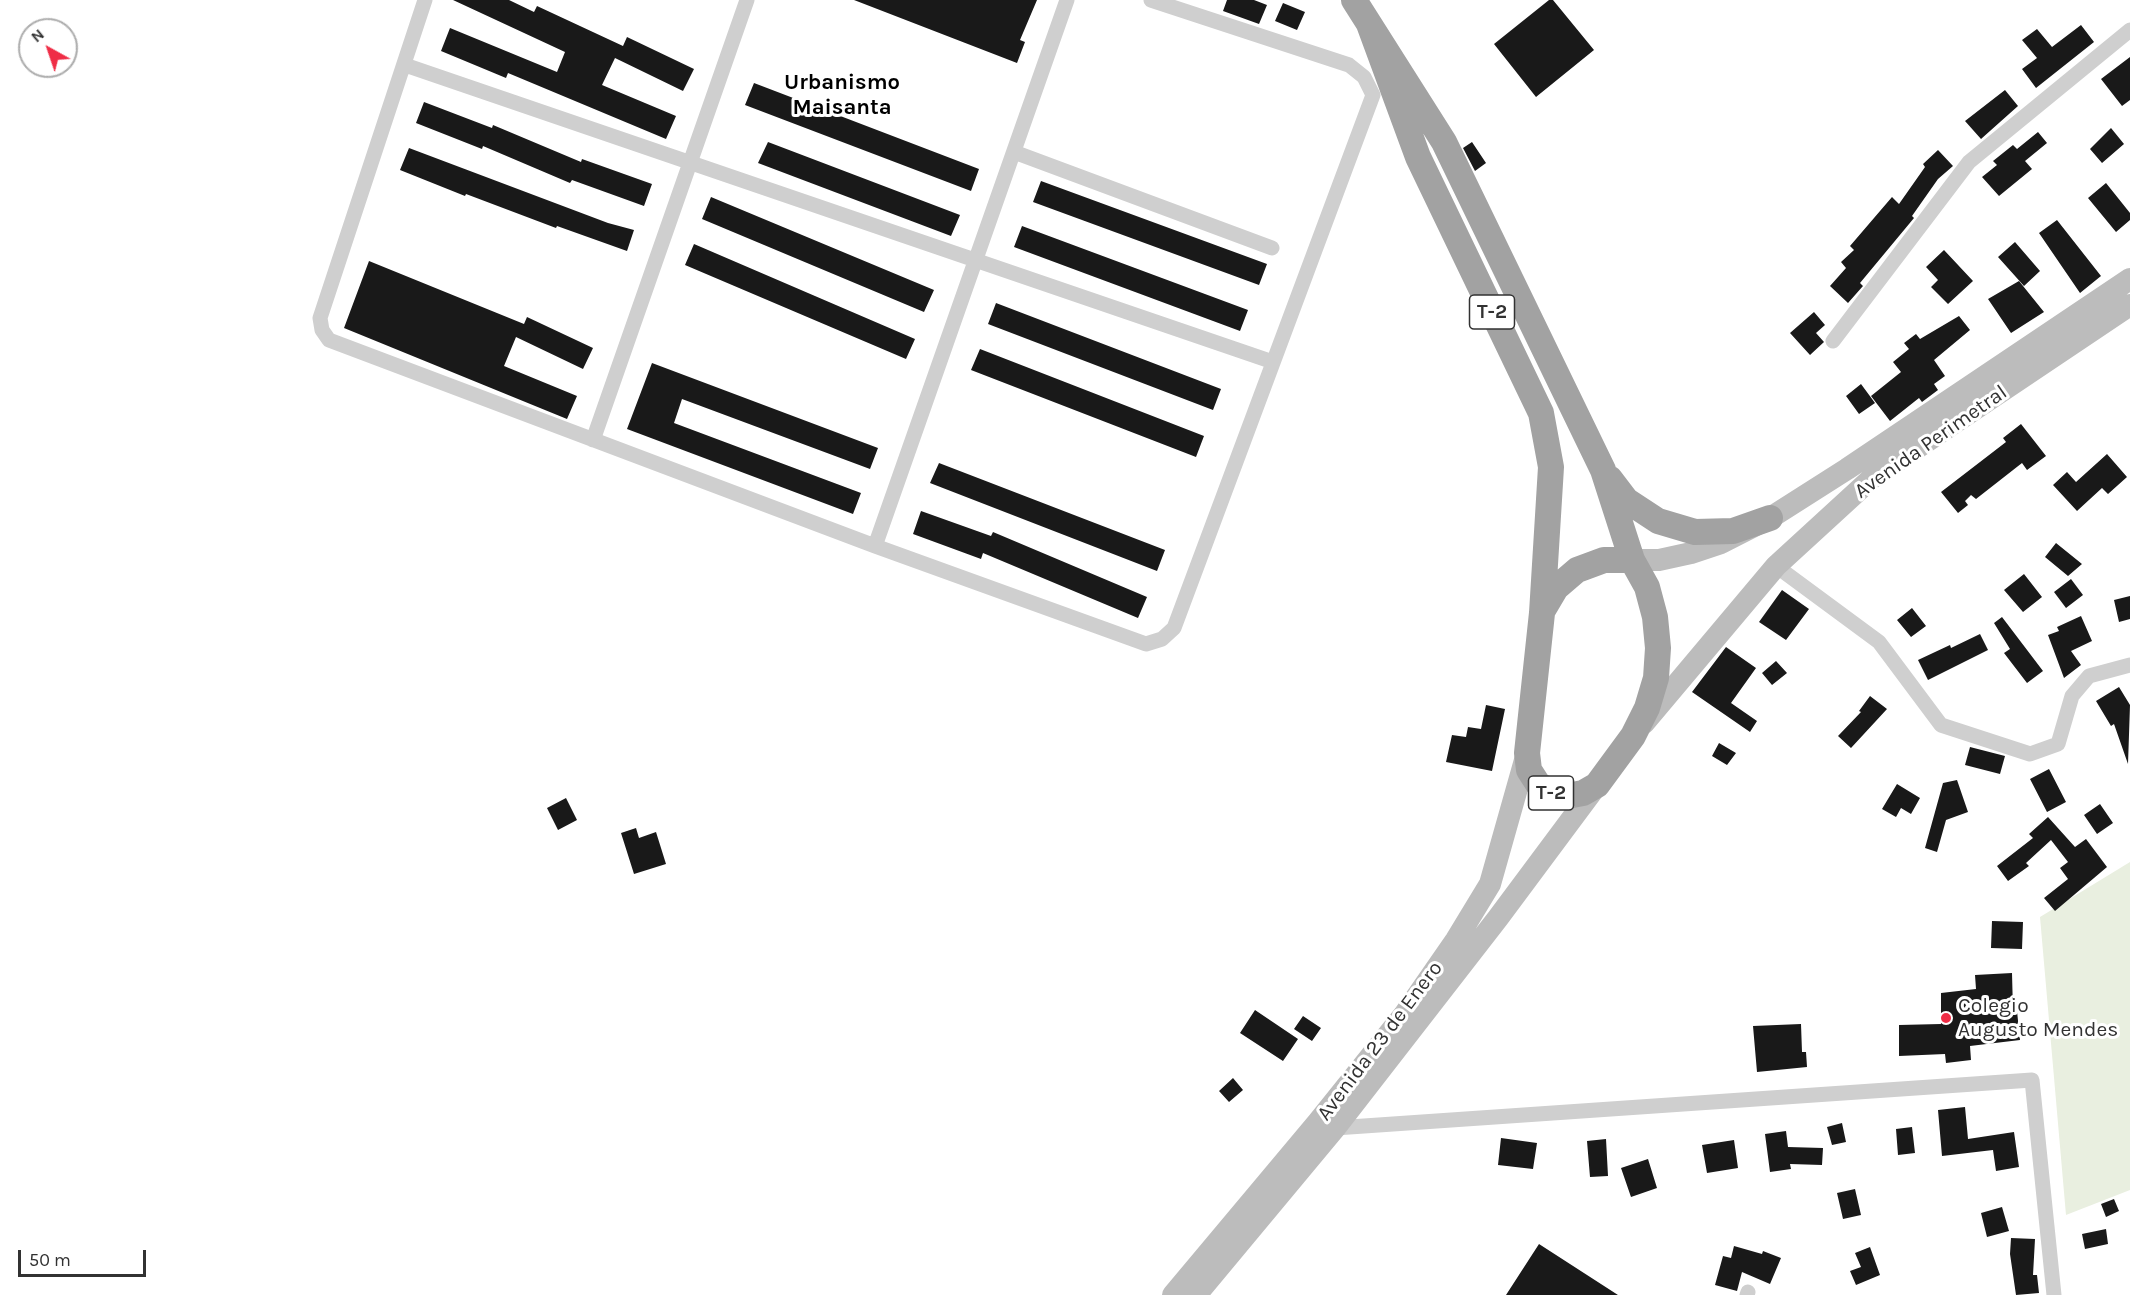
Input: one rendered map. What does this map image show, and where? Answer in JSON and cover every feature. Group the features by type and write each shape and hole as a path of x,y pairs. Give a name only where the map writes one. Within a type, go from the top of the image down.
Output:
{"highway":[{"name":"T-2","path":"1354,0 1444,142 1603,470 1632,560 1647,587 1655,617 1658,648 1656,678 1647,708 1633,736 1597,785 1583,793 1567,796 1551,793 1538,784 1529,770 1527,753 1542,613 1551,467 1541,413 1418,157 1368,24"},
{"name":"T-2","path":"1603,470 1626,500 1658,521 1677,527 1695,532 1733,531 1770,518"},
{"name":"T-2","path":"1542,613 1556,588 1578,570 1604,560 1632,560"}],"main road":[{"name":"Avenida Perimetral","path":"1632,560 1659,560 1691,554 1721,543 1770,518 1847,470 2130,279"},
{"name":"Avenida Perimetral","path":"1633,736 1776,566 1872,478 2130,305"},
{"name":"Avenida 23 de Enero","path":"1173,1295 1404,1014 1456,940 1490,884 1527,753"},
{"name":"Avenida 23 de Enero","path":"1196,1295 1335,1128 1498,918 1597,785"}],"street":[{"path":"425,0 320,318 322,330 334,344 1138,643 1162,639 1174,628 1373,95 1364,77 1349,65 1151,0"},
{"path":"593,440 747,0"},
{"path":"875,546 1067,0"},
{"path":"1833,341 1970,162 2130,30"},
{"path":"405,65 1273,362"},
{"path":"1014,152 1272,248"},
{"path":"1776,566 1879,642 1941,725 2030,754 2058,744 2072,696 2089,676 2130,665"},
{"path":"1335,1128 2032,1080 2054,1295"}],"green space":[{"path":"2130,862 2130,1190 2066,1215 2040,917"}],"building":[{"path":"453,0 509,0 534,12 537,6 623,46 627,37 694,69 683,91 615,58 602,85 676,116 666,139 508,73 506,78 441,51 450,28 557,72 565,52"},
{"path":"854,0 1037,0 1020,40 1025,42 1017,63"},
{"path":"1227,0 1254,0 1267,5 1259,24 1223,11"},
{"path":"1549,0 1553,0 1594,50 1536,97 1494,44"},
{"path":"1283,3 1305,12 1297,30 1275,21"},
{"path":"2081,25 2094,42 2036,88 2022,69 2037,58 2022,40 2037,29 2052,47"},
{"path":"2130,57 2130,100 2122,106 2101,79"},
{"path":"754,83 979,169 971,191 745,105"},
{"path":"2005,90 2018,106 1981,139 1965,121"},
{"path":"424,102 492,128 493,125 581,162 582,159 652,184 644,206 572,180 570,183 483,146 482,149 416,123"},
{"path":"2111,128 2124,144 2102,163 2090,149"},
{"path":"2038,132 2047,143 2025,161 2032,169 1999,196 1982,177 1997,165 1993,161 2013,145 2017,149"},
{"path":"768,142 960,215 951,236 758,163"},
{"path":"1472,142 1486,163 1475,171 1463,148"},
{"path":"409,148 608,223 634,230 627,251 557,226 556,228 466,194 465,196 400,170"},
{"path":"1938,150 1953,166 1938,179 1912,216 1914,218 1860,283 1863,286 1848,303 1830,286 1846,268 1841,262 1854,250 1850,246 1892,197 1899,204 1925,167 1923,164"},
{"path":"1041,181 1267,264 1259,285 1033,202"},
{"path":"2106,183 2130,213 2130,220 2116,232 2088,198"},
{"path":"711,197 934,290 924,312 702,219"},
{"path":"2057,220 2101,276 2080,293 2039,233"},
{"path":"1022,226 1248,310 1240,331 1014,247"},
{"path":"2015,242 2040,271 2024,286 1998,257"},
{"path":"694,244 915,339 906,359 685,265"},
{"path":"1944,250 1973,281 1948,304 1931,287 1938,280 1926,267"},
{"path":"369,261 524,324 527,317 593,348 583,369 516,337 504,366 577,396 567,419 344,328"},
{"path":"2019,281 2044,312 2011,333 1988,299"},
{"path":"996,303 1221,389 1213,410 988,324"},
{"path":"1814,312 1825,325 1816,333 1824,342 1810,355 1790,333"},
{"path":"1959,316 1970,330 1934,360 1945,376 1934,384 1938,390 1922,402 1919,398 1890,421 1871,396 1901,372 1893,362 1909,349 1904,343 1916,334 1920,339"},
{"path":"980,349 1204,436 1196,457 971,370"},
{"path":"652,363 878,448 870,469 682,399 674,423 861,493 853,514 627,429"},
{"path":"1861,384 1875,403 1859,414 1846,396"},
{"path":"2021,424 2046,456 2027,470 2022,463 1976,499 1971,495 1965,501 1968,505 1958,513 1941,492 2006,442 2003,438"},
{"path":"2107,454 2127,477 2108,494 2102,488 2077,511 2053,485 2067,472 2076,482"},
{"path":"939,463 1165,550 1157,571 930,483"},
{"path":"921,511 991,536 993,532 1147,597 1138,618 983,553 981,559 913,534"},
{"path":"2056,543 2082,564 2068,576 2045,557"},
{"path":"2024,574 2042,597 2023,612 2004,590"},
{"path":"2071,579 2083,595 2066,608 2054,592"},
{"path":"1782,590 1809,609 1786,640 1759,622"},
{"path":"2130,596 2130,619 2119,622 2114,600"},
{"path":"1912,608 1926,626 1911,637 1897,620"},
{"path":"2081,616 2092,641 2071,651 2081,665 2064,678 2048,635 2059,631 2057,627"},
{"path":"2002,617 2043,671 2027,683 2004,653 2010,649 1994,623"},
{"path":"1980,634 1988,650 1928,680 1918,660"},
{"path":"1726,647 1756,668 1731,703 1757,721 1750,732 1692,692"},
{"path":"1776,661 1787,673 1772,685 1762,673"},
{"path":"2119,687 2130,705 2128,764 2114,724 2111,726 2096,701"},
{"path":"1870,696 1887,709 1851,748 1838,736 1861,712 1859,711"},
{"path":"1486,705 1505,709 1492,771 1446,762 1452,735 1466,737 1468,727 1481,729"},
{"path":"1719,743 1736,753 1727,765 1712,756"},
{"path":"1970,747 2005,756 2000,774 1965,765"},
{"path":"2049,769 2066,802 2047,812 2030,779"},
{"path":"1957,780 1968,812 1946,820 1937,852 1925,848 1943,783"},
{"path":"1897,784 1920,798 1911,814 1901,808 1896,817 1882,809"},
{"path":"566,798 577,820 558,830 547,808"},
{"path":"2100,804 2113,823 2097,834 2084,815"},
{"path":"2048,817 2075,847 2086,839 2107,867 2055,911 2044,898 2068,879 2060,868 2068,862 2051,840 2026,863 2029,866 2008,881 1997,866 2033,838 2029,834"},
{"path":"636,828 639,838 656,832 666,864 634,874 621,833"},
{"path":"1992,921 2023,922 2022,949 1991,948"},
{"path":"2012,973 2013,1011 2017,1011 2020,1040 1970,1046 1971,1060 1946,1063 1945,1054 1899,1056 1899,1025 1941,1024 1941,993 1976,989 1975,975"},
{"path":"1255,1010 1298,1039 1283,1061 1240,1033"},
{"path":"1303,1016 1321,1028 1312,1041 1294,1029"},
{"path":"1801,1024 1802,1052 1806,1052 1807,1067 1757,1072 1753,1026"},
{"path":"1233,1078 1243,1090 1229,1102 1219,1091"},
{"path":"1965,1107 1968,1139 2014,1132 2019,1167 1996,1171 1993,1150 1942,1156 1938,1110"},
{"path":"1842,1123 1846,1142 1832,1145 1827,1127"},
{"path":"1912,1127 1915,1153 1898,1155 1896,1129"},
{"path":"1786,1131 1788,1147 1823,1148 1822,1165 1790,1164 1791,1169 1770,1172 1765,1134"},
{"path":"1501,1138 1537,1143 1533,1169 1498,1165"},
{"path":"1606,1139 1608,1176 1590,1177 1587,1141"},
{"path":"1734,1140 1738,1168 1707,1173 1702,1145"},
{"path":"1648,1159 1657,1188 1631,1197 1621,1168"},
{"path":"1855,1189 1861,1215 1843,1219 1837,1193"},
{"path":"2114,1199 2119,1211 2106,1217 2101,1204"},
{"path":"2002,1207 2009,1231 1987,1237 1981,1213"},
{"path":"2106,1229 2108,1244 2085,1249 2082,1234"},
{"path":"2011,1238 2035,1239 2033,1275 2037,1275 2039,1293 2016,1295 2010,1254"},
{"path":"1539,1244 1618,1295 1506,1295"},
{"path":"1734,1246 1762,1254 1763,1251 1781,1258 1770,1284 1742,1272 1737,1291 1715,1285 1723,1256 1731,1258"},
{"path":"1870,1247 1880,1275 1856,1285 1850,1271 1861,1267 1855,1253"}],"place":[{"name":"Colegio Augusto Mendes","path":"1946,1018"}],"district":[{"name":"Urbanismo Maisanta","path":"842,96"}]}
